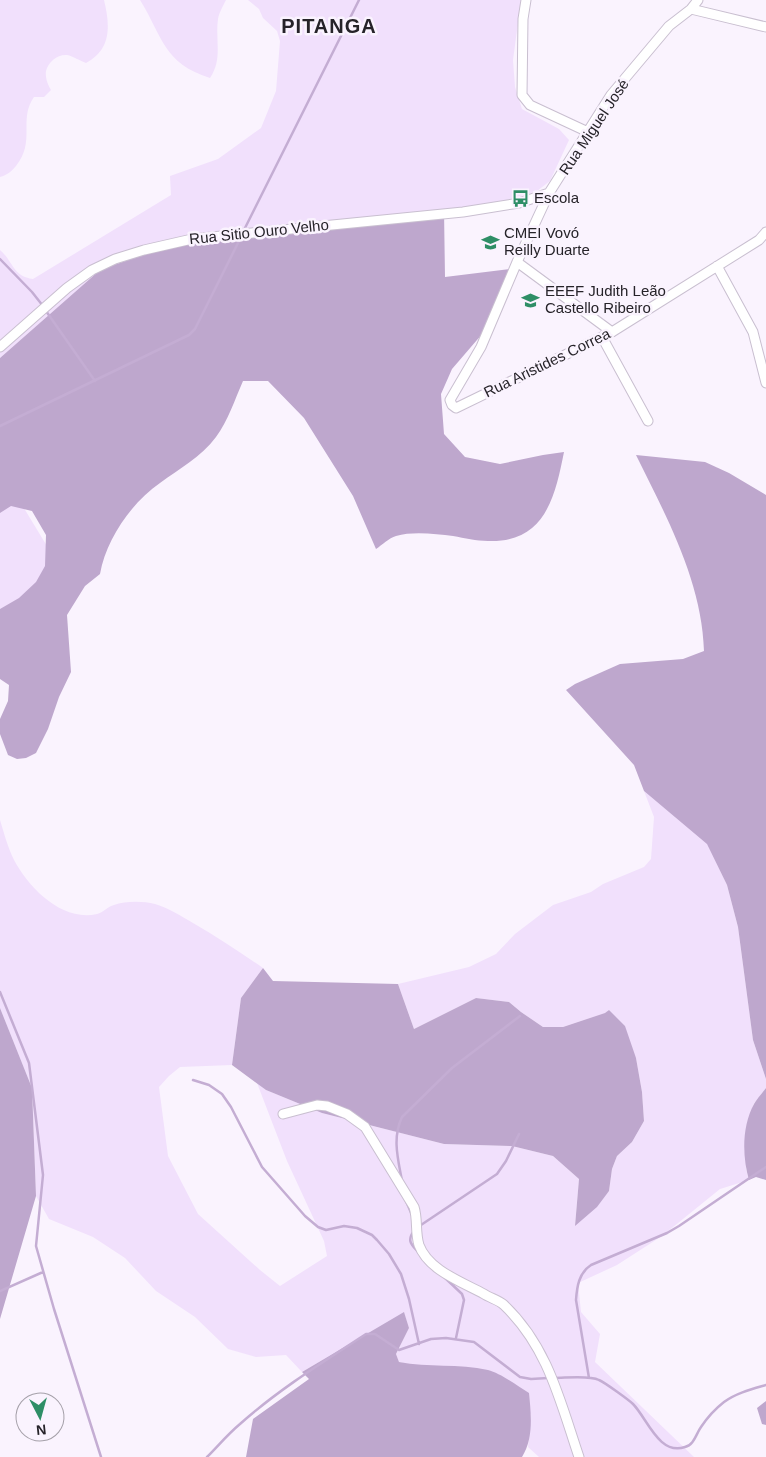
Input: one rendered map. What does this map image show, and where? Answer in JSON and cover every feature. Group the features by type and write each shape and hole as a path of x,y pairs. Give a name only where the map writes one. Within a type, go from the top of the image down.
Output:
{"street":[{"path":"526,0 523,19 522,95 530,105 588,132"},
{"name":"Rua Miguel José","path":"452,406 450,400 481,347 516,262 549,193 612,95 669,26 691,9 698,0"},
{"path":"691,9 766,27"},
{"name":"Rua Sitio Ouro Velho","path":"0,347 67,288 92,270 116,259 144,250 169,243 201,238 463,212 519,203 549,193"},
{"name":"Rua Aristides Correa","path":"452,406 456,408 612,332 759,240 766,232"},
{"path":"516,262 612,332"},
{"path":"718,266 753,332 766,383"},
{"path":"602,337 648,421"},
{"path":"284,1114 317,1106 327,1106 347,1114 365,1127 414,1207 419,1244 426,1257 440,1270 503,1304 533,1339 549,1368 579,1457"}],"shaded area":[{"path":"0,0 104,0 108,27 105,44 101,51 86,63 64,55 57,57 51,62 46,71 46,76 51,90 44,97 34,97 29,106 25,148 22,157 13,170 0,177"},
{"path":"140,0 226,0 218,19 217,57 214,71 210,78 182,65 173,56 160,37"},
{"path":"248,0 521,0 513,60 515,87 522,109 559,129 569,140 550,181 537,191 493,204 175,243 100,270 0,358 0,250 17,272 33,279 171,195 170,176 218,159 261,128 276,91 280,41 277,31 263,18 259,9"},
{"path":"444,210 445,277 517,268 483,333 452,369 441,394 444,434 465,457 500,464 564,452 551,500 535,526 523,534 507,540 484,541 439,534 403,534 393,537 376,549 353,496 304,418 268,381 243,381 224,424 204,451 149,491 121,523 108,548 100,574 85,586 67,615 71,672 59,697 48,729 36,753 26,758 17,759 8,755 0,734 0,719 8,701 9,685 0,679 0,609 19,598 36,582 45,566 46,535 32,511 11,506 0,513 0,358 100,270 175,243"},
{"path":"636,455 705,462 729,473 766,495 766,1079 753,1040 738,927 727,885 707,844 644,791 634,765 566,690 575,684 620,664 683,659 704,651 702,625 690,574 670,525"},
{"path":"19,500 64,574 0,613 0,511"},
{"path":"644,791 707,843 727,885 738,927 753,1040 766,1079 766,1088 753,1105 746,1169 749,1180 720,1189 662,1236 617,1265 578,1283 581,1312 600,1334 595,1362 694,1457 539,1457 528,1447 531,1414 468,1368 417,1366 399,1362 396,1354 409,1328 404,1313 302,1372 286,1355 256,1357 228,1349 195,1317 156,1291 125,1258 93,1237 49,1219 36,1196 32,1088 0,1008 0,820 10,851 20,871 38,892 59,908 71,913 84,915 97,914 112,906 123,903 140,902 155,904 175,912 202,928 263,968 241,998 232,1065 180,1067 159,1087 168,1156 198,1214 280,1286 327,1256 324,1241 287,1161 257,1083 266,1090 322,1113 444,1144 512,1146 553,1156 579,1179 575,1225 609,1191 612,1169 617,1156 632,1142 644,1121 642,1092 636,1058 609,1010 606,1013 563,1027 543,1027 509,1002 476,998 414,1029 398,984 469,967 496,954 515,934 553,905 591,892 603,884 644,867 651,859 654,817"},
{"path":"263,968 273,981 398,984 414,1029 476,998 509,1002 543,1027 563,1027 609,1010 625,1026 636,1058 642,1092 644,1121 632,1142 617,1156 612,1169 609,1191 597,1207 575,1226 579,1179 553,1156 512,1146 444,1144 322,1113 266,1090 232,1065 241,998"},
{"path":"0,1008 32,1088 36,1196 0,1319"},
{"path":"766,1088 766,1180 756,1177 749,1180 744,1151 745,1131 754,1104"},
{"path":"404,1312 409,1328 396,1354 399,1362 488,1370 529,1393 530,1434 522,1457 246,1457 253,1419 309,1379 302,1372"},
{"path":"766,1401 766,1425 762,1424 757,1408"}],"waterway":[{"path":"244,230 359,0"},
{"path":"0,426 189,335 195,329 241,237"},
{"path":"0,259 43,306"},
{"path":"46,311 95,381"},
{"path":"0,992 29,1063 43,1175 36,1246 101,1457"},
{"path":"402,1181 397,1141 397,1133 402,1117 452,1068 520,1016"},
{"path":"193,1080 209,1085 222,1094 231,1107 262,1167 305,1216 318,1227 326,1230 344,1226 357,1228 372,1235 389,1254 401,1274 409,1299 419,1344"},
{"path":"418,1227 497,1174 506,1161 519,1134"},
{"path":"589,1378 576,1300 581,1276 587,1268 667,1233 766,1167"},
{"path":"406,1201 412,1215"},
{"path":"414,1231 410,1240 419,1253"},
{"path":"0,1291 43,1272"},
{"path":"443,1276 462,1294 464,1300 456,1338"},
{"path":"207,1457 236,1428 270,1400 366,1334 375,1334 399,1350 431,1339 446,1338 474,1342 520,1377 531,1379 548,1378"},
{"path":"554,1378 595,1378 602,1381 633,1404 661,1441 668,1446 676,1448 691,1444 706,1420 724,1402 739,1394 766,1385"}],"place":[{"name":"Escola","path":"520,198"},
{"name":"CMEI Vovó Reilly Duarte","path":"490,242"},
{"name":"EEEF Judith Leão Castello Ribeiro","path":"531,300"}],"district":[{"name":"PITANGA","path":"329,26"}]}
